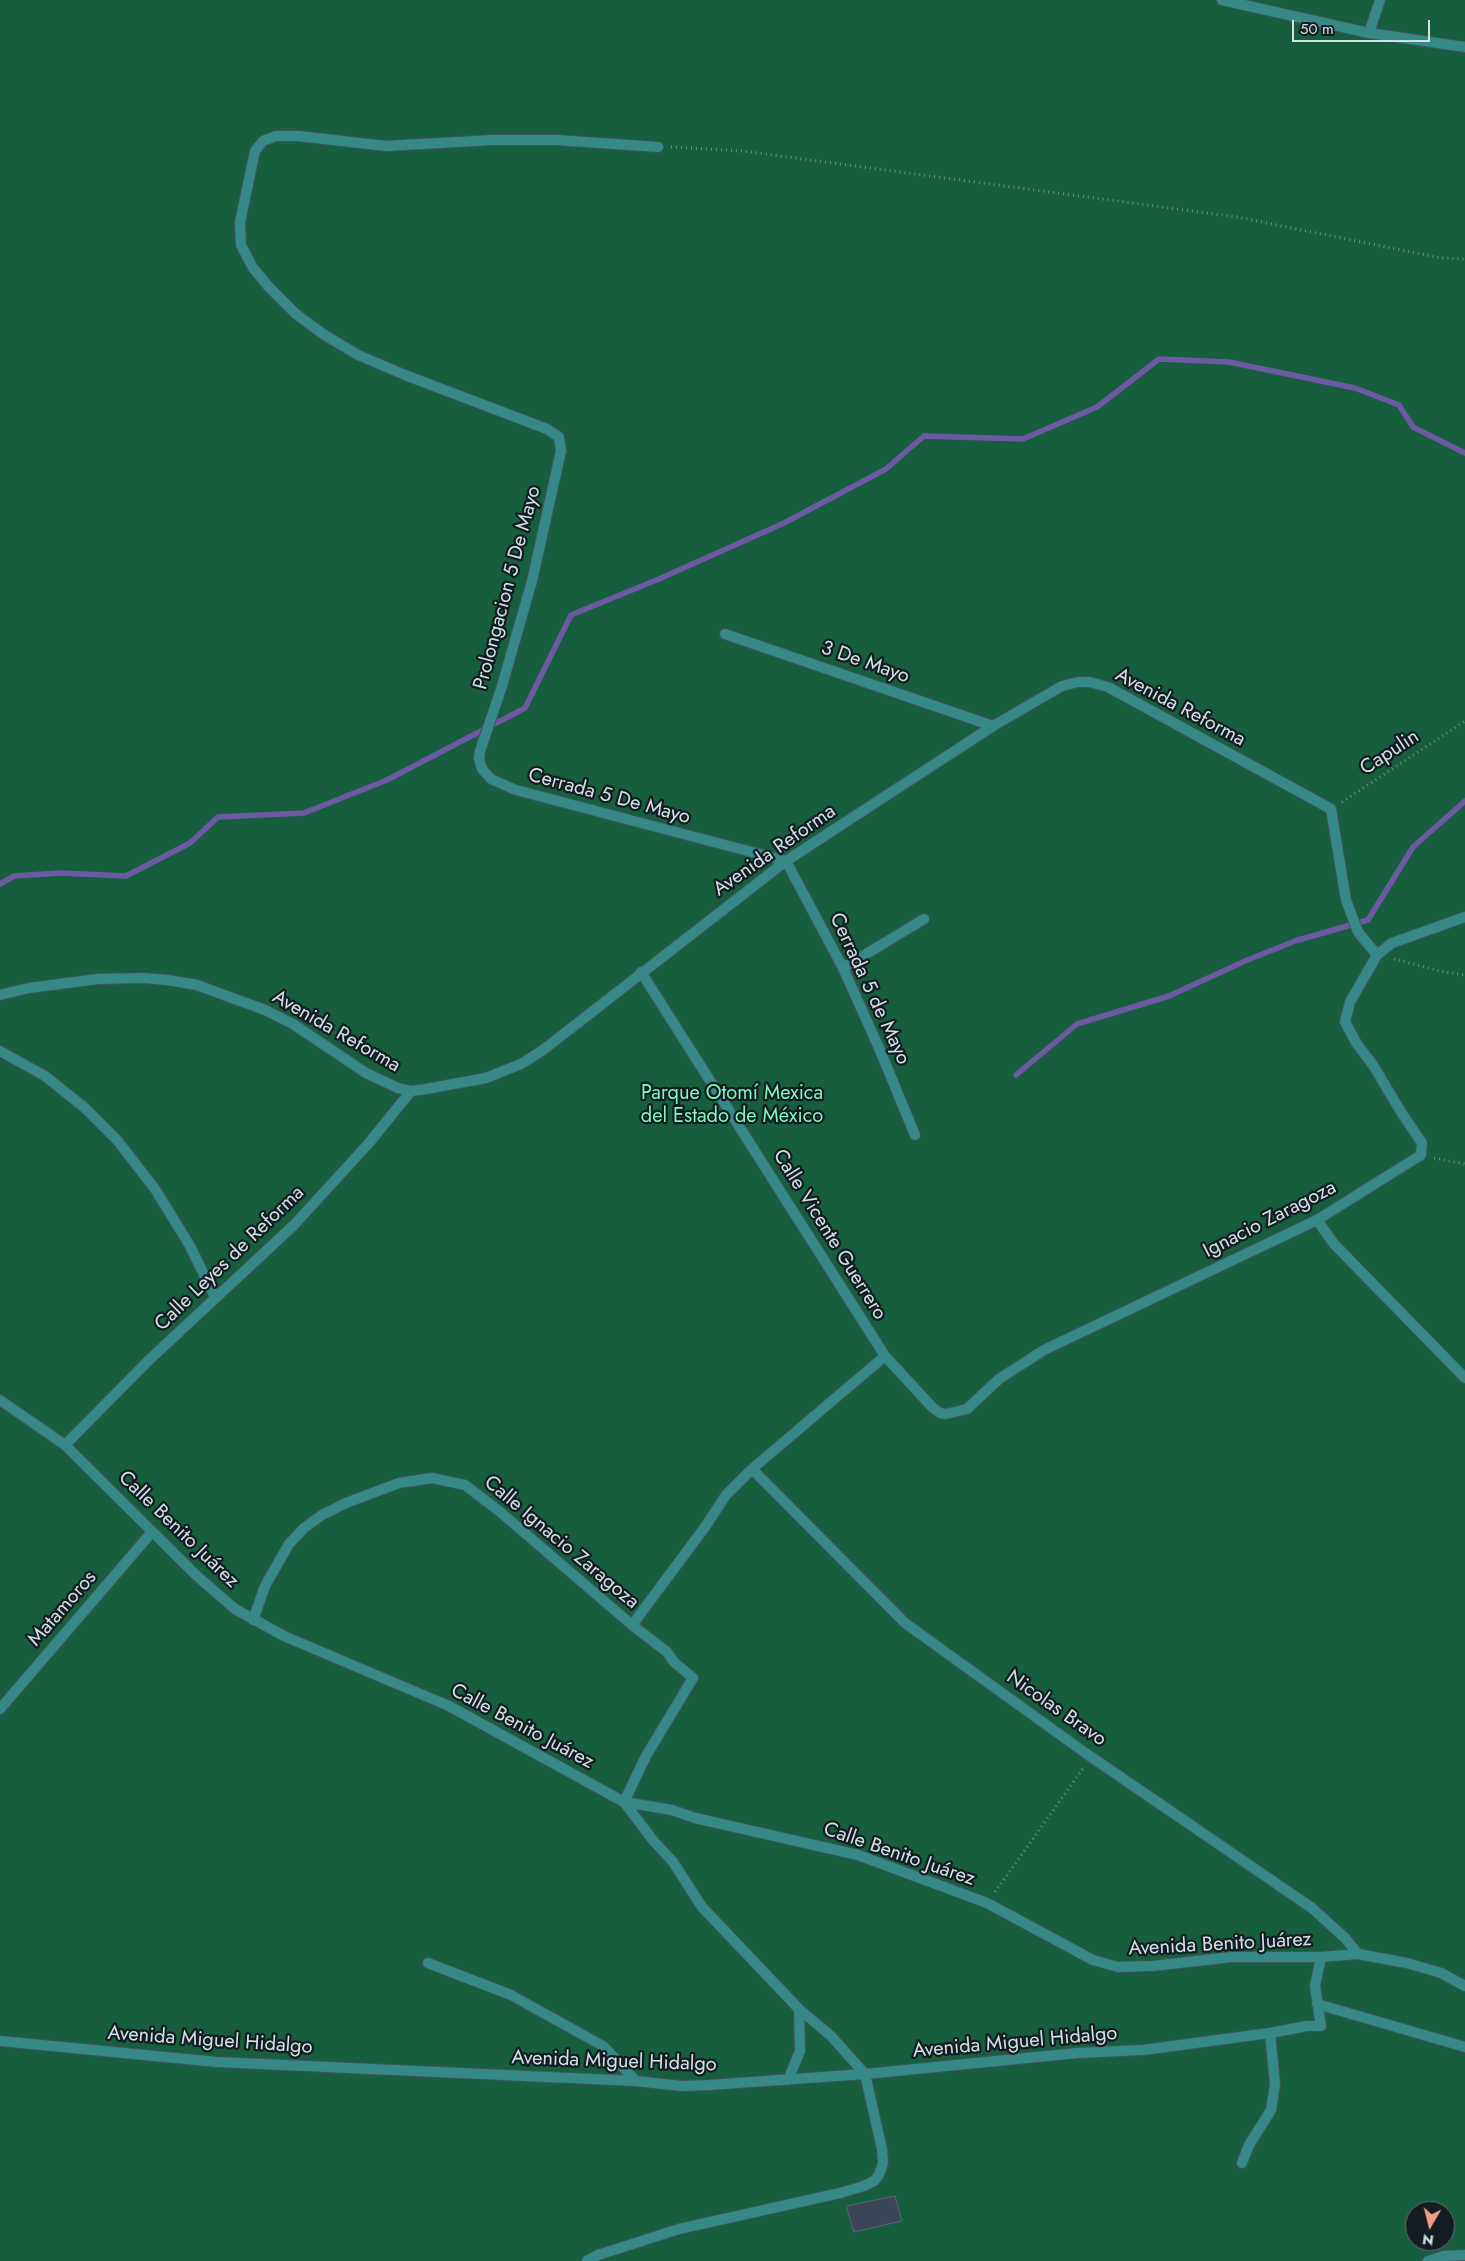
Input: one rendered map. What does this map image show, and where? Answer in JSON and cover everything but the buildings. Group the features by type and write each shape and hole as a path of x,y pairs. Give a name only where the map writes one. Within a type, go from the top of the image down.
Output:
{"street":[{"path":"1222,0 1369,33 1465,47"},
{"path":"1369,33 1380,0"},
{"name":"Prolongacion 5 De Mayo","path":"492,716 532,581 557,469 561,444 559,437 552,432 358,355 296,314 268,286 245,255 239,234 255,151 263,141 283,136 386,146 556,140 658,146"},
{"name":"3 De Mayo","path":"725,634 993,726"},
{"name":"Avenida Reforma","path":"0,995 29,988 98,979 143,978 198,985 265,1010 293,1024 366,1073 398,1088 411,1091 479,1079 504,1072 543,1050 786,861 993,726 1062,686 1078,682 1089,682 1108,687 1332,809"},
{"name":"Cerrada 5 De Mayo","path":"492,716 480,751 480,764 486,774 498,783 516,790 786,861"},
{"path":"1332,809 1346,900 1358,932 1377,955"},
{"name":"Cerrada 5 de Mayo","path":"786,861 843,968 880,1048 915,1135"},
{"path":"1421,1155 1422,1143 1401,1112 1373,1064 1357,1044 1345,1022 1350,1002 1377,955 1392,943 1465,916"},
{"path":"843,968 924,919"},
{"name":"Calle Vicente Guerrero","path":"641,972 885,1356 933,1408"},
{"path":"0,1051 45,1076 85,1108 117,1140 155,1189 190,1246 215,1297"},
{"name":"Calle Leyes de Reforma","path":"65,1445 215,1297 258,1260 294,1225 369,1143 411,1091"},
{"name":"Ignacio Zaragoza","path":"933,1408 940,1413 946,1414 967,1409 999,1379 1044,1350 1317,1220 1421,1155"},
{"path":"1317,1220 1334,1244 1465,1378"},
{"name":"Calle Ignacio Zaragoza","path":"253,1620 277,1563 289,1544 304,1528 322,1514 375,1491 399,1483 432,1478 464,1485 481,1496 632,1625 705,1527 726,1495 752,1470 885,1356"},
{"name":"Calle Benito Juárez","path":"0,1400 65,1445 216,1593 253,1620 284,1636 449,1706 624,1802 672,1810 695,1818 858,1855 987,1903 1093,1960"},
{"name":"Nicolas Bravo","path":"752,1470 905,1623 1092,1756 1312,1908 1345,1938 1358,1954"},
{"name":"Matamoros","path":"0,1709 152,1532"},
{"path":"587,2261 598,2255 679,2229 840,2193 874,2181 879,2175 883,2163 882,2149 865,2074 831,2036 799,2009 702,1907 673,1862 652,1839 624,1802 646,1756 693,1678 674,1662 667,1652 632,1625"},
{"name":"Avenida Benito Juárez","path":"1093,1960 1118,1967 1152,1966 1232,1957 1321,1957 1358,1954 1407,1963 1440,1974 1465,1986"},
{"name":"Avenida Miguel Hidalgo","path":"0,2040 217,2062 636,2081 681,2086 788,2080 1077,2053 1143,2050 1270,2033 1307,2026 1321,2026 1315,1986 1321,1957"},
{"path":"428,1963 511,1995 603,2046 636,2081"},
{"path":"1317,2004 1465,2046"},
{"path":"788,2080 800,2051 799,2009"},
{"path":"1242,2162 1249,2145 1271,2110 1274,2084 1270,2033"},
{"path":"1428,2261 1444,2256 1465,2255"}],"path":[{"path":"658,146 743,151 1062,193 1237,218 1441,258 1465,259"},
{"name":"Capulin","path":"1332,809 1465,721"},
{"path":"1377,955 1440,971 1465,975"},
{"path":"1421,1155 1465,1164"},
{"path":"987,1903 1092,1756"}],"green space":[{"name":"Parque Otomí Mexica del Estado de México","path":"0,0 1465,0 1465,2261 0,2261"}],"waterway":[{"path":"0,884 14,876 60,873 126,876 190,843 218,817 304,813 387,780 525,708 571,615 659,579 784,523 886,469 924,436 1023,439 1097,407 1159,359 1229,362 1355,388 1399,405 1413,427 1465,453"},
{"path":"1016,1075 1077,1024 1169,996 1245,961 1295,941 1368,920 1413,847 1465,801"}]}
